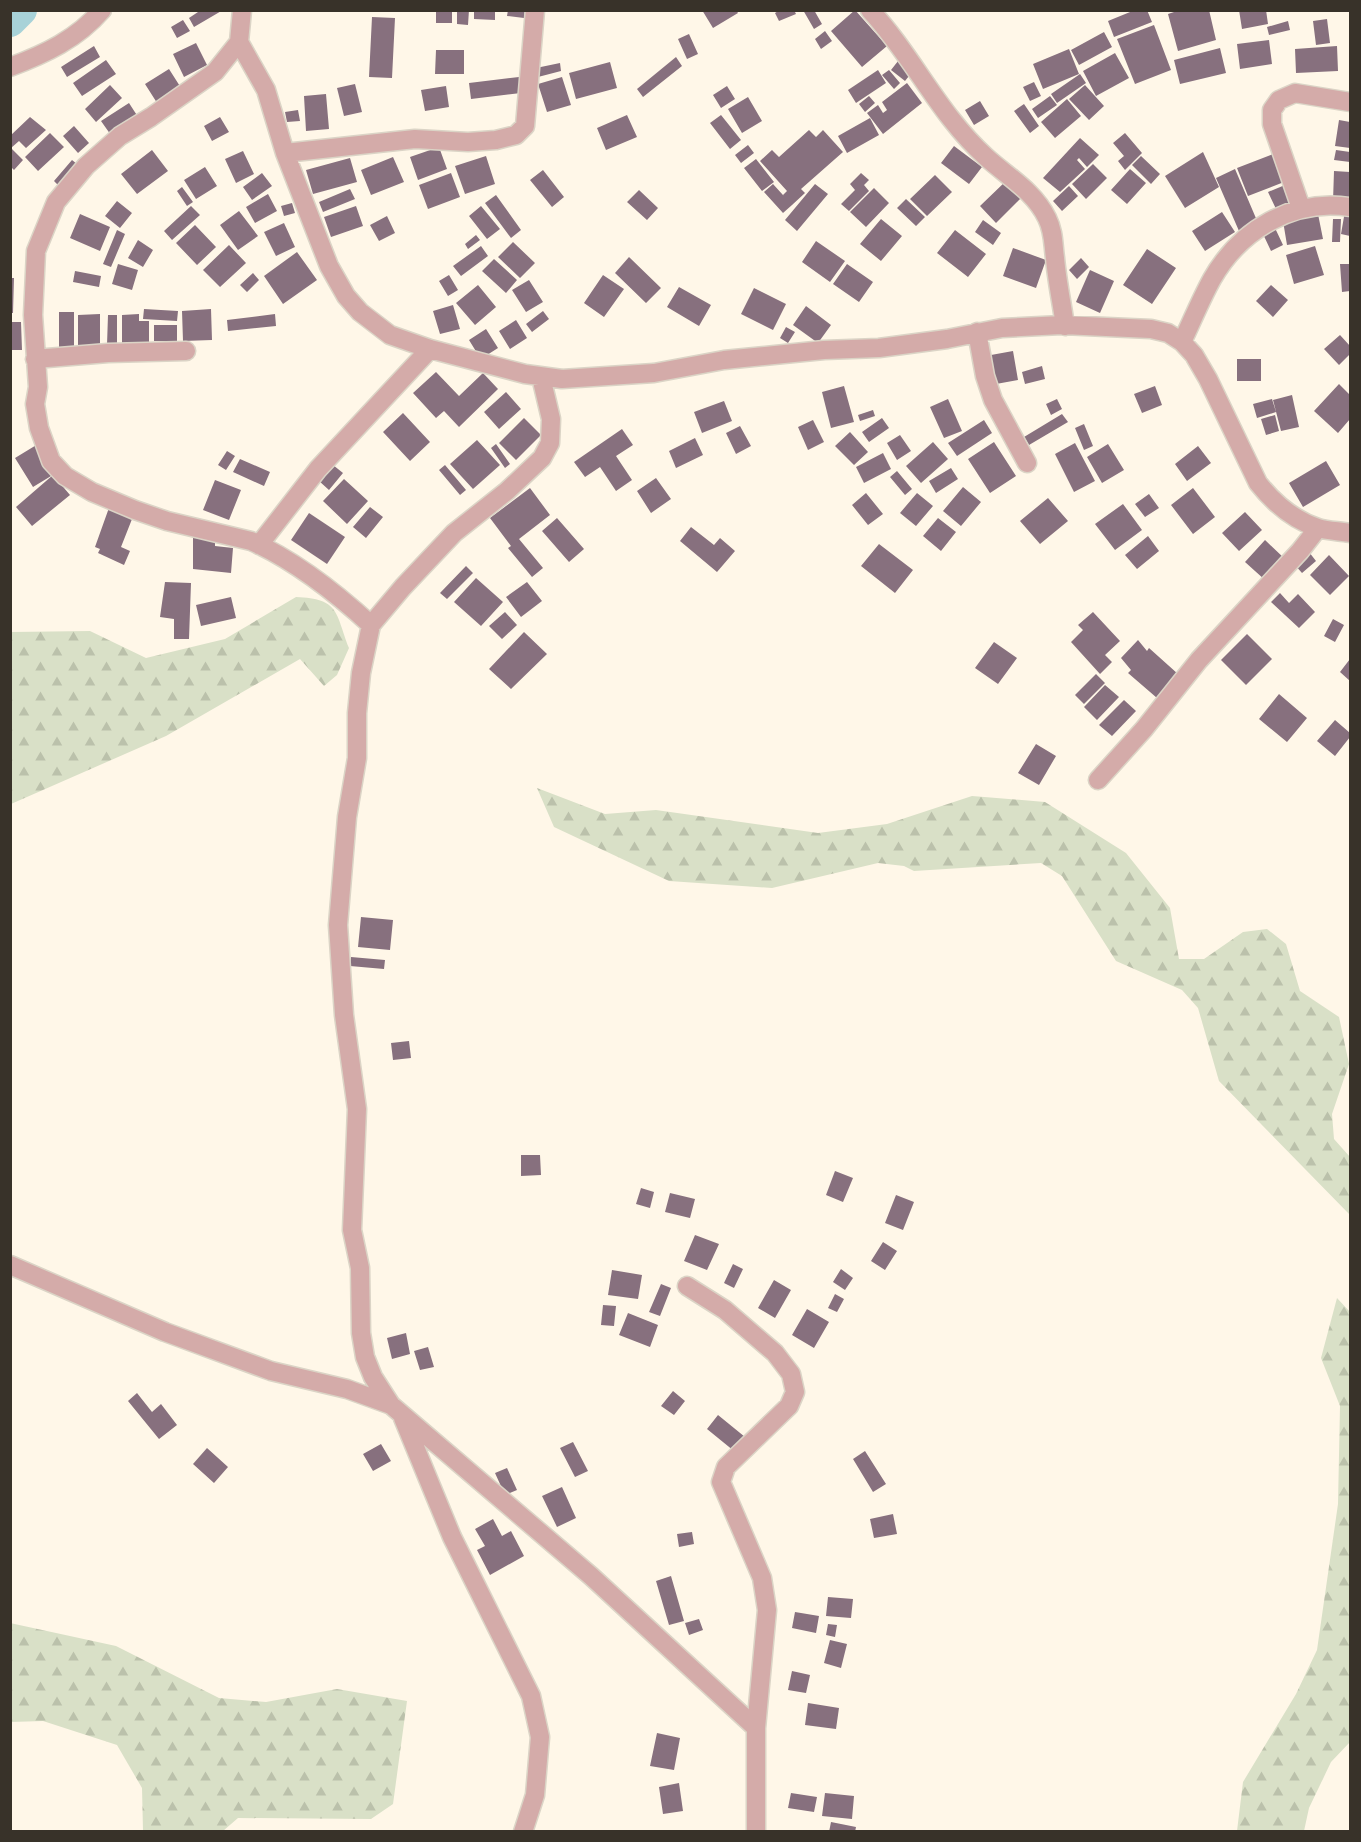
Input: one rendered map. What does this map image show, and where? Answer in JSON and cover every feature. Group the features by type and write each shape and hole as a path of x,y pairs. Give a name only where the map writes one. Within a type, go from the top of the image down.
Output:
{"street":[{"path":"10,67 56,48 88,26 102,10"},
{"path":"242,10 239,42 215,72 120,136 86,166 56,202 36,251 33,315 38,387 35,404 39,428 51,461 65,476 93,492 135,510 167,521 251,541 304,570 346,602 371,625"},
{"path":"285,153 415,139 468,142 496,140 516,135 525,126 535,10"},
{"path":"870,10 890,32 947,116 985,156 1036,200 1047,217 1054,234 1055,259 1065,327"},
{"path":"239,42 266,90 285,153 329,266 346,296 360,312 390,335 430,349 541,377 562,379 654,373 724,360 824,350 879,348 947,339 1002,328 1151,329 1168,333 1182,342 1194,355 1258,483 1282,508 1318,528 1350,533"},
{"path":"1301,208 1272,124 1272,110 1279,100 1295,93 1350,102"},
{"path":"1182,342 1211,280 1228,254 1248,235 1274,218 1301,208 1341,205 1350,207"},
{"path":"977,332 985,376 993,400 1027,463"},
{"path":"259,545 318,469 430,349"},
{"path":"35,359 108,353 186,351"},
{"path":"523,1832 535,1795 540,1737 531,1696 452,1537 396,1409 364,1357 361,1333 360,1268 352,1230 357,1109 344,1015 338,925 347,817 357,758 357,713 361,673 371,625 454,533 542,458 550,443 551,418 541,377"},
{"path":"1098,780 1144,729 1199,660 1300,551 1318,528"},
{"path":"10,1265 186,1340 271,1371 347,1389 396,1409 591,1576 756,1728"},
{"path":"687,1286 725,1310 775,1353 791,1374 795,1392 789,1406 726,1467 721,1482 762,1578 767,1610 756,1728 756,1832"}],"green space":[{"path":"296,597 321,601 334,610 349,648 337,675 324,686 300,659 166,736 11,804 11,632 90,631 146,658 225,639"},
{"path":"537,788 605,814 656,810 818,833 887,824 972,796 1045,802 1126,853 1170,908 1179,959 1204,959 1243,932 1267,929 1286,944 1300,991 1339,1017 1349,1064 1332,1114 1334,1139 1350,1157 1350,1215 1219,1081 1198,1008 1182,990 1116,961 1062,876 1041,863 914,871 904,866 878,863 772,888 669,881 554,827"},
{"path":"1337,1298 1350,1312 1350,1742 1331,1762 1309,1808 1304,1831 1237,1831 1243,1782 1296,1694 1317,1650 1338,1504 1340,1406 1321,1358"},
{"path":"10,1623 116,1646 219,1698 266,1702 337,1689 407,1701 393,1804 371,1819 238,1818 223,1831 143,1831 142,1788 117,1745 43,1721 11,1722"}],"building":[{"path":"201,10 223,10 194,27 189,18"},
{"path":"436,10 452,10 452,23 436,23"},
{"path":"457,10 469,10 468,25 457,24"},
{"path":"474,10 495,10 495,20 474,19"},
{"path":"508,10 525,10 524,18 507,16"},
{"path":"702,10 736,10 738,13 713,28"},
{"path":"780,10 794,10 796,14 779,21 775,13"},
{"path":"803,10 814,10 822,24 814,29"},
{"path":"855,10 887,46 862,67 831,31"},
{"path":"1135,10 1147,10 1152,22 1114,37 1108,21"},
{"path":"1180,10 1209,10 1216,40 1178,51 1168,14"},
{"path":"1239,10 1266,10 1268,24 1242,29"},
{"path":"372,17 395,18 392,78 369,77"},
{"path":"1327,19 1330,43 1316,45 1313,21"},
{"path":"183,20 190,31 177,38 171,27"},
{"path":"1288,21 1290,30 1269,35 1267,27"},
{"path":"1154,25 1171,70 1135,84 1117,39"},
{"path":"825,31 832,41 821,49 815,39"},
{"path":"1104,32 1112,47 1079,65 1071,50"},
{"path":"689,34 698,54 687,59 678,39"},
{"path":"1269,40 1272,64 1240,69 1237,44"},
{"path":"196,43 207,65 184,77 173,54"},
{"path":"94,46 100,57 67,77 61,67"},
{"path":"1337,46 1338,71 1296,73 1295,49"},
{"path":"1220,48 1226,73 1180,84 1174,60"},
{"path":"1069,49 1079,74 1043,89 1033,64"},
{"path":"436,50 464,50 464,74 435,74"},
{"path":"1115,53 1129,78 1096,96 1083,71"},
{"path":"902,56 916,67 905,81 891,70"},
{"path":"676,57 682,66 643,97 637,89"},
{"path":"106,60 116,74 82,96 73,83"},
{"path":"610,62 617,88 576,99 569,73"},
{"path":"560,63 561,71 538,77 536,68"},
{"path":"169,69 183,91 159,106 145,84"},
{"path":"878,70 886,83 856,103 848,90"},
{"path":"889,70 900,83 894,89 882,75"},
{"path":"1080,74 1086,83 1057,103 1051,94"},
{"path":"519,77 521,93 471,99 469,83"},
{"path":"562,77 571,105 547,112 538,84"},
{"path":"1034,82 1041,96 1030,101 1023,87"},
{"path":"907,83 922,103 883,134 867,113 878,105 883,113 887,110 882,102"},
{"path":"355,84 362,112 344,116 337,88"},
{"path":"110,85 122,98 96,122 85,109"},
{"path":"1085,85 1104,106 1089,120 1069,99"},
{"path":"446,86 449,107 425,111 421,90"},
{"path":"727,86 735,99 721,108 713,95"},
{"path":"326,94 329,129 306,131 304,96"},
{"path":"869,96 875,103 865,112 859,104"},
{"path":"1050,96 1057,105 1038,118 1032,109"},
{"path":"748,97 762,121 742,133 728,109"},
{"path":"1067,99 1081,116 1055,138 1041,122"},
{"path":"980,101 989,116 974,125 965,110"},
{"path":"129,103 140,120 113,138 101,121"},
{"path":"1024,104 1039,126 1030,133 1014,111"},
{"path":"298,110 300,121 287,122 285,112"},
{"path":"627,115 637,137 606,150 597,128"},
{"path":"721,115 741,140 730,149 710,123"},
{"path":"30,117 46,130 26,148 19,141 11,148 23,160 14,170 10,166 10,136"},
{"path":"220,117 229,132 212,141 204,126"},
{"path":"870,118 879,135 847,153 838,136"},
{"path":"1339,120 1350,122 1350,148 1335,146"},
{"path":"74,126 89,143 78,153 63,136"},
{"path":"809,130 816,137 823,130 843,152 801,189 805,193 792,205 783,195 787,191 760,161 772,150 779,157"},
{"path":"50,133 64,147 38,171 25,157"},
{"path":"1125,133 1142,153 1125,170 1118,161 1124,156 1113,143"},
{"path":"1080,138 1099,155 1087,167 1079,158 1077,160 1085,169 1060,192 1043,178"},
{"path":"748,145 754,153 741,163 735,155"},
{"path":"954,146 982,167 969,184 941,163"},
{"path":"439,147 447,169 418,180 410,157"},
{"path":"152,150 168,171 137,194 121,174"},
{"path":"1336,150 1350,152 1350,162 1334,160"},
{"path":"243,151 254,174 236,183 225,159"},
{"path":"1203,152 1219,187 1185,208 1165,176"},
{"path":"1273,154 1284,182 1248,196 1237,168"},
{"path":"486,156 495,184 465,194 455,166"},
{"path":"1141,156 1160,174 1151,184 1132,165"},
{"path":"393,157 404,182 371,195 361,170"},
{"path":"350,158 357,182 313,194 306,170"},
{"path":"756,159 774,182 762,191 744,168"},
{"path":"72,160 83,169 64,191 54,181"},
{"path":"1093,164 1107,178 1086,199 1072,184"},
{"path":"205,167 217,186 196,199 184,180"},
{"path":"1130,169 1146,183 1127,204 1111,190"},
{"path":"1235,169 1258,223 1239,231 1216,178"},
{"path":"543,170 564,197 552,207 530,180"},
{"path":"1334,171 1350,172 1350,202 1333,201"},
{"path":"262,173 272,186 252,200 243,187"},
{"path":"451,173 460,197 428,209 419,185"},
{"path":"861,173 869,180 864,185 869,191 849,211 841,204 855,190 850,184"},
{"path":"935,175 952,192 927,216 910,199"},
{"path":"1007,180 1023,196 996,223 980,206"},
{"path":"773,184 792,205 783,213 764,192"},
{"path":"815,184 828,194 797,231 785,220"},
{"path":"1285,185 1292,205 1277,211 1268,192"},
{"path":"1069,186 1078,196 1062,211 1053,201"},
{"path":"182,187 193,202 187,206 177,191"},
{"path":"874,188 889,203 866,227 850,212"},
{"path":"350,189 355,199 323,212 319,202"},
{"path":"639,190 658,208 647,220 627,202"},
{"path":"268,194 277,211 255,223 246,207"},
{"path":"496,195 521,230 511,238 485,203"},
{"path":"906,199 925,217 916,226 897,208"},
{"path":"117,201 132,213 120,228 105,216"},
{"path":"292,203 295,213 284,216 281,206"},
{"path":"191,206 200,215 172,240 164,231"},
{"path":"356,206 363,226 331,237 324,217"},
{"path":"481,206 500,229 487,239 469,216"},
{"path":"239,211 258,236 238,250 220,225"},
{"path":"1345,211 1350,212 1350,236 1341,234"},
{"path":"1222,212 1235,232 1205,251 1192,231"},
{"path":"80,214 110,227 100,251 70,238"},
{"path":"1318,214 1323,239 1287,245 1283,221"},
{"path":"387,216 395,233 379,241 370,225"},
{"path":"881,219 902,236 881,261 860,244"},
{"path":"1333,219 1341,219 1340,242 1332,242"},
{"path":"983,220 1001,233 993,245 975,232"},
{"path":"284,223 295,247 276,256 264,232"},
{"path":"195,225 216,247 197,265 176,243"},
{"path":"1275,228 1283,245 1271,251 1263,234"},
{"path":"117,230 125,234 111,267 103,264"},
{"path":"955,230 986,254 968,277 937,253"},
{"path":"476,235 480,240 468,249 465,244"},
{"path":"138,240 153,250 143,267 128,258"},
{"path":"816,241 845,261 830,282 802,262"},
{"path":"513,242 535,263 520,278 498,257"},
{"path":"229,245 246,263 220,287 203,270"},
{"path":"481,246 488,256 461,276 453,266"},
{"path":"1315,246 1324,275 1294,284 1286,255"},
{"path":"1013,248 1046,260 1036,288 1003,276"},
{"path":"1147,249 1176,268 1152,304 1123,285"},
{"path":"297,252 317,280 283,304 264,276"},
{"path":"629,257 661,288 646,303 615,273"},
{"path":"1081,258 1089,267 1077,279 1069,270"},
{"path":"494,259 517,280 506,293 482,271"},
{"path":"118,264 138,270 132,290 112,284"},
{"path":"847,264 873,282 859,302 833,284"},
{"path":"1340,264 1350,264 1350,291 1342,292"},
{"path":"1090,270 1114,281 1100,313 1076,302"},
{"path":"75,271 101,276 99,287 73,282"},
{"path":"253,273 259,280 247,292 240,285"},
{"path":"449,275 458,290 448,296 439,281"},
{"path":"603,275 624,289 604,317 584,303"},
{"path":"10,278 14,278 13,313 10,313"},
{"path":"529,280 543,302 526,312 512,290"},
{"path":"478,285 496,307 475,325 456,303"},
{"path":"1271,285 1288,300 1273,317 1256,301"},
{"path":"679,287 711,305 699,326 667,307"},
{"path":"754,288 786,304 773,330 741,314"},
{"path":"453,305 460,329 440,334 433,311"},
{"path":"806,306 831,325 818,343 793,325"},
{"path":"144,309 178,311 177,321 143,319"},
{"path":"211,309 212,340 183,341 182,311"},
{"path":"543,311 549,319 532,332 526,324"},
{"path":"59,312 74,312 74,348 59,348"},
{"path":"100,314 100,348 78,348 78,315"},
{"path":"139,314 139,321 149,321 149,345 122,346 122,315"},
{"path":"275,314 276,326 228,331 227,320"},
{"path":"108,315 117,315 117,345 107,345"},
{"path":"516,320 527,338 510,349 499,331"},
{"path":"10,322 21,322 22,350 10,350"},
{"path":"154,325 177,325 177,341 154,341"},
{"path":"786,327 795,332 788,343 780,338"},
{"path":"486,329 498,348 487,355 477,353 469,340"},
{"path":"1340,335 1350,346 1350,354 1339,365 1324,349"},
{"path":"1013,351 1018,380 996,384 991,355"},
{"path":"1237,359 1261,359 1261,381 1237,381"},
{"path":"1042,366 1045,379 1025,384 1022,372"},
{"path":"436,372 459,396 483,373 498,389 459,427 444,411 436,418 413,393"},
{"path":"1339,384 1350,395 1350,419 1338,433 1314,411"},
{"path":"844,386 854,422 831,428 822,392"},
{"path":"1155,386 1162,405 1142,413 1134,394"},
{"path":"506,392 521,409 499,429 484,412"},
{"path":"1292,395 1299,427 1281,431 1273,400"},
{"path":"948,399 962,431 944,438 930,407"},
{"path":"1057,399 1062,409 1051,415 1046,404"},
{"path":"1272,399 1276,412 1257,418 1253,404"},
{"path":"724,401 732,421 702,433 694,412"},
{"path":"873,410 875,416 860,421 858,415"},
{"path":"403,413 430,442 410,461 383,432"},
{"path":"1062,414 1068,422 1029,445 1024,437"},
{"path":"1275,415 1279,431 1266,435 1261,419"},
{"path":"524,418 541,435 516,460 499,443"},
{"path":"882,418 889,428 869,442 862,432"},
{"path":"813,420 824,442 808,450 798,427"},
{"path":"984,420 992,433 957,456 948,443"},
{"path":"1084,424 1093,446 1084,450 1075,428"},
{"path":"740,426 751,446 736,454 726,433"},
{"path":"622,429 633,445 616,456 632,480 616,491 600,467 585,477 574,462"},
{"path":"850,432 868,452 854,465 835,446"},
{"path":"900,435 911,451 897,460 887,443"},
{"path":"695,438 703,455 676,468 669,451"},
{"path":"477,440 500,465 473,489 450,464"},
{"path":"933,442 948,459 921,483 906,466"},
{"path":"994,442 1016,476 990,493 968,459"},
{"path":"1075,443 1095,481 1074,492 1055,454"},
{"path":"38,444 56,473 33,487 15,458"},
{"path":"496,444 510,464 505,468 491,448"},
{"path":"1108,444 1124,470 1102,483 1087,457"},
{"path":"1198,446 1211,463 1187,481 1175,464"},
{"path":"227,451 235,456 226,470 218,465"},
{"path":"883,453 891,469 864,483 856,467"},
{"path":"240,459 270,472 264,486 233,472"},
{"path":"1326,461 1340,485 1303,507 1289,483"},
{"path":"333,465 343,473 329,490 319,481"},
{"path":"445,465 466,490 460,495 439,470"},
{"path":"951,468 958,479 936,493 929,481"},
{"path":"897,471 912,489 905,495 890,477"},
{"path":"53,475 70,495 32,526 16,507"},
{"path":"656,478 671,499 651,513 637,491"},
{"path":"344,479 368,501 347,524 323,501"},
{"path":"215,480 241,490 229,520 203,510"},
{"path":"963,487 981,502 961,526 943,511"},
{"path":"530,488 550,515 519,539 543,568 532,577 508,548 511,546 490,518"},
{"path":"1193,488 1215,517 1193,534 1171,505"},
{"path":"866,493 883,514 868,525 852,505"},
{"path":"917,493 933,506 916,526 900,513"},
{"path":"1149,494 1159,508 1145,517 1135,504"},
{"path":"1048,498 1068,521 1040,544 1020,521"},
{"path":"1123,504 1142,530 1115,550 1095,524"},
{"path":"110,505 134,514 121,547 130,551 124,565 98,553 100,549 95,547"},
{"path":"370,507 383,517 366,538 353,527"},
{"path":"1245,512 1262,530 1239,551 1222,533"},
{"path":"309,513 345,537 327,564 291,540"},
{"path":"557,518 584,549 569,562 542,531"},
{"path":"938,518 956,532 941,551 923,536"},
{"path":"691,527 714,545 720,538 735,551 717,572 680,541"},
{"path":"193,535 215,537 215,546 233,548 231,573 193,569"},
{"path":"1148,536 1159,551 1137,569 1125,555"},
{"path":"1265,540 1285,559 1265,580 1245,562"},
{"path":"879,544 913,570 895,593 861,566"},
{"path":"1309,552 1316,561 1302,573 1295,565"},
{"path":"1329,555 1349,576 1330,595 1310,575"},
{"path":"466,566 473,573 447,599 440,593"},
{"path":"476,578 503,602 481,626 454,602"},
{"path":"165,582 191,583 189,639 174,639 174,619 160,617"},
{"path":"527,582 542,601 521,617 506,597"},
{"path":"1280,593 1289,603 1298,594 1315,612 1299,628 1271,602"},
{"path":"231,597 236,618 201,626 196,605"},
{"path":"505,612 517,625 502,639 489,626"},
{"path":"1093,612 1120,641 1105,655 1112,662 1100,674 1071,642 1083,630 1078,625"},
{"path":"1333,619 1344,625 1335,642 1324,636"},
{"path":"524,632 547,654 511,689 489,669"},
{"path":"1247,634 1272,659 1246,685 1221,660"},
{"path":"1138,640 1147,651 1149,648 1178,674 1157,698 1128,673 1131,670 1121,658"},
{"path":"994,642 1017,658 998,684 975,668"},
{"path":"1350,659 1350,681 1340,672"},
{"path":"1096,674 1105,683 1084,704 1075,695"},
{"path":"1105,685 1119,697 1097,720 1084,707"},
{"path":"1279,694 1307,718 1287,742 1259,719"},
{"path":"1124,700 1136,711 1112,736 1099,725"},
{"path":"1335,720 1350,733 1350,737 1335,756 1317,741"},
{"path":"1036,744 1056,756 1039,785 1018,773"},
{"path":"361,917 393,920 390,950 358,947"},
{"path":"351,957 385,960 384,969 350,966"},
{"path":"409,1041 411,1058 393,1060 391,1043"},
{"path":"521,1155 540,1155 541,1175 521,1176"},
{"path":"835,1171 853,1178 843,1202 826,1195"},
{"path":"641,1188 654,1192 650,1208 636,1204"},
{"path":"670,1193 695,1199 690,1218 665,1212"},
{"path":"896,1195 914,1202 903,1230 885,1223"},
{"path":"695,1235 719,1244 707,1270 684,1261"},
{"path":"883,1242 897,1251 885,1270 871,1261"},
{"path":"733,1264 743,1269 734,1288 724,1283"},
{"path":"841,1269 853,1278 845,1290 833,1282"},
{"path":"612,1270 642,1275 638,1299 608,1295"},
{"path":"774,1280 791,1290 775,1318 758,1308"},
{"path":"661,1284 671,1288 660,1316 649,1312"},
{"path":"835,1294 844,1299 837,1312 828,1308"},
{"path":"603,1305 616,1306 614,1326 601,1325"},
{"path":"807,1309 829,1322 814,1348 792,1335"},
{"path":"628,1313 658,1325 650,1347 619,1335"},
{"path":"406,1333 410,1354 392,1359 387,1338"},
{"path":"428,1347 434,1367 420,1370 414,1351"},
{"path":"673,1391 685,1401 674,1415 661,1406"},
{"path":"137,1393 152,1412 161,1404 177,1425 159,1439 128,1401"},
{"path":"718,1415 745,1437 734,1451 707,1429"},
{"path":"573,1442 588,1471 575,1477 560,1448"},
{"path":"381,1444 391,1461 373,1471 363,1454"},
{"path":"207,1448 228,1467 214,1483 193,1464"},
{"path":"865,1451 886,1484 873,1492 853,1459"},
{"path":"507,1468 517,1490 505,1495 495,1473"},
{"path":"562,1487 576,1518 557,1527 542,1496"},
{"path":"893,1514 897,1534 874,1538 870,1519"},
{"path":"493,1519 502,1536 511,1531 524,1556 490,1575 477,1550 485,1546 475,1529"},
{"path":"692,1532 694,1544 679,1547 677,1534"},
{"path":"671,1576 684,1621 669,1625 656,1581"},
{"path":"828,1597 853,1599 851,1618 826,1616"},
{"path":"795,1612 819,1616 816,1633 792,1628"},
{"path":"699,1619 703,1630 689,1635 685,1623"},
{"path":"828,1624 837,1625 835,1637 826,1635"},
{"path":"830,1640 847,1644 841,1668 824,1663"},
{"path":"792,1671 810,1675 806,1693 788,1690"},
{"path":"808,1703 839,1708 836,1729 805,1725"},
{"path":"657,1733 680,1738 674,1770 650,1766"},
{"path":"679,1783 683,1811 663,1814 659,1787"},
{"path":"791,1793 817,1797 814,1812 788,1808"},
{"path":"825,1793 854,1796 852,1819 822,1816"},
{"path":"831,1822 856,1827 855,1832 829,1832"}],"waterway":[{"path":"10,21 21,10"}]}
